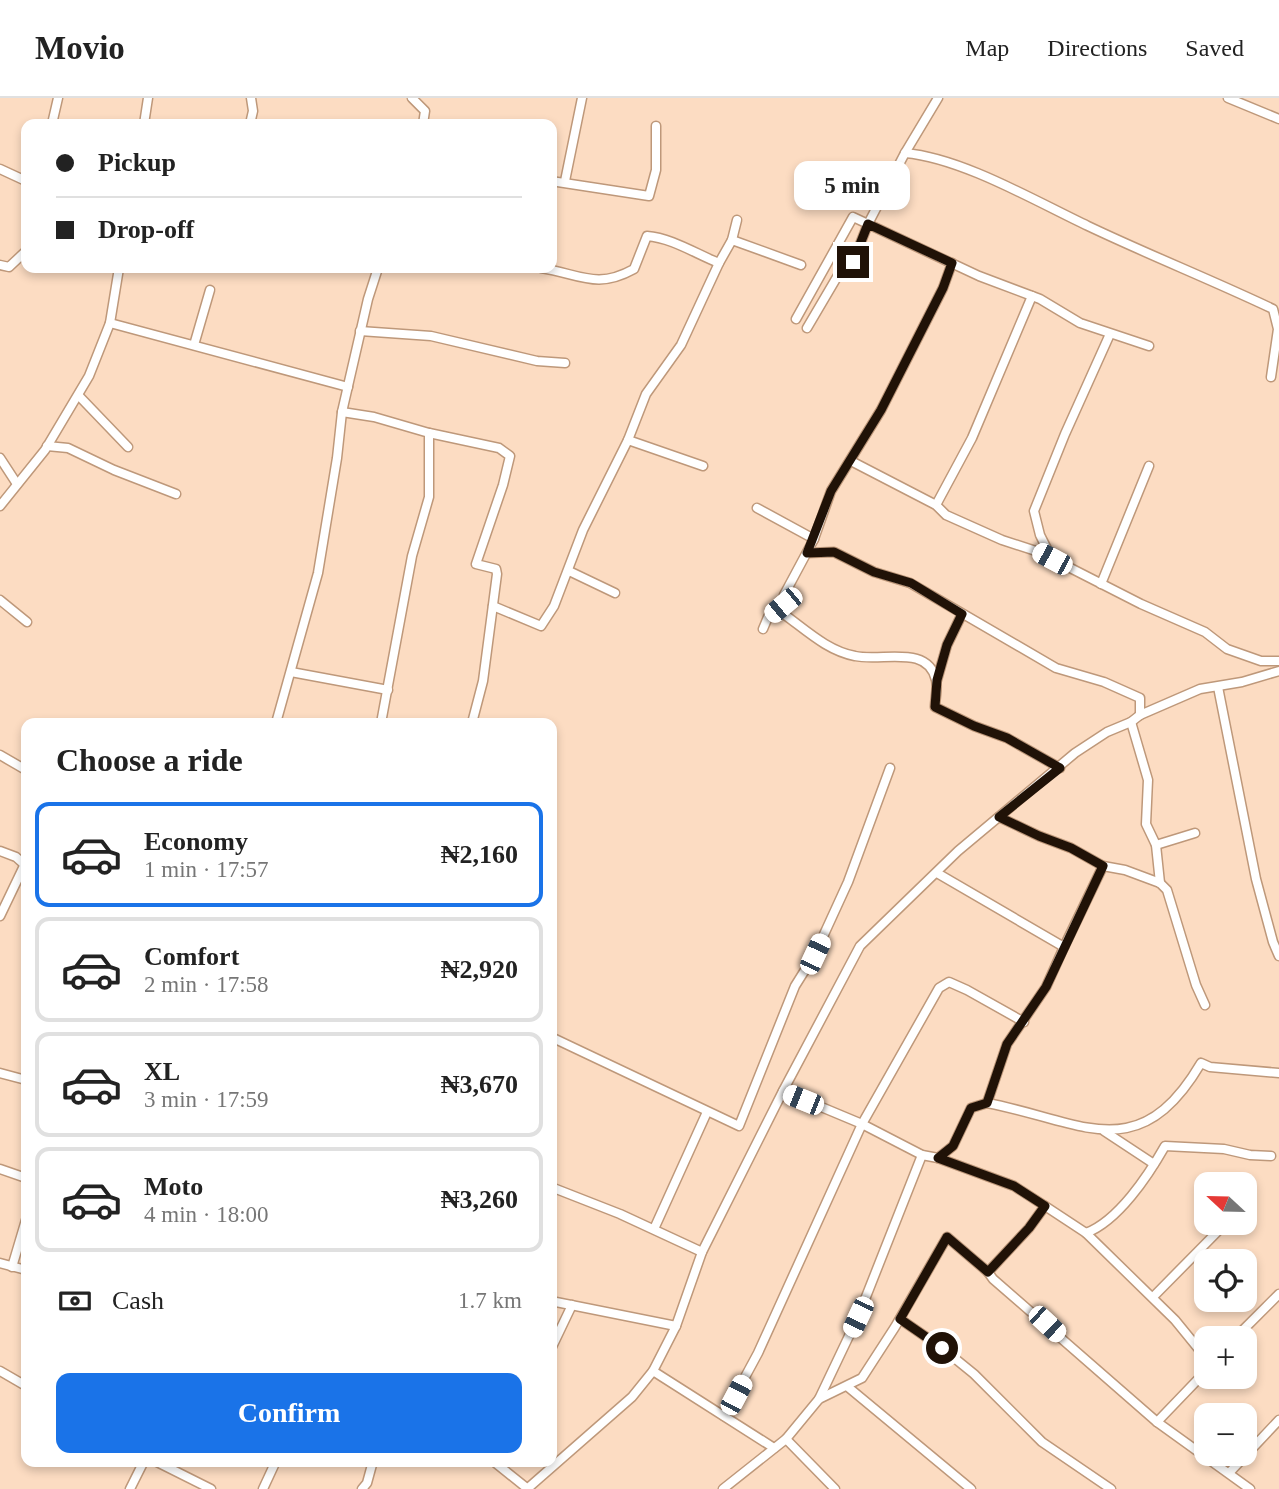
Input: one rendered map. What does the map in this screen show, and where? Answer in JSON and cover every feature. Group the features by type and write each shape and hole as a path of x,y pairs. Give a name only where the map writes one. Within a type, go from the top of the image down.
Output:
{"street":[{"path":"53,119 58,98"},
{"path":"145,119 148,98"},
{"path":"251,98 251,119"},
{"path":"412,98 425,111 424,119"},
{"path":"565,181 582,98"},
{"path":"807,328 837,277 853,262 868,224 905,153 938,98"},
{"path":"1228,98 1279,119"},
{"path":"557,181 649,196 656,170 656,126"},
{"path":"905,153 927,155 1014,190 1161,261 1212,280 1273,309 1278,329 1271,377"},
{"path":"0,169 21,179"},
{"path":"796,319 853,218 1032,296 1080,323 1149,346"},
{"path":"492,606 541,626 554,606 583,530 628,440 646,394 681,345 732,240 737,220"},
{"path":"557,272 596,281 616,279 635,269 647,236 663,237 719,263"},
{"path":"732,240 802,265"},
{"path":"0,265 9,267 21,256"},
{"path":"937,680 927,663 912,656 884,659 854,656 829,647 785,615 783,605 784,595 814,539 831,491 881,410 943,288 952,263"},
{"path":"0,506 47,446 79,396 110,323 118,273"},
{"path":"277,718 318,573 342,412 377,273"},
{"path":"194,345 210,290"},
{"path":"936,505 972,438 1032,296"},
{"path":"110,323 348,387"},
{"path":"360,331 431,337 537,361 565,363"},
{"path":"1052,559 1040,535 1034,511 1110,334"},
{"path":"79,396 128,447"},
{"path":"342,412 374,417 429,433 499,448 510,456 476,564 497,570 483,681 472,718"},
{"path":"382,718 412,556 429,497 429,433"},
{"path":"628,440 703,466"},
{"path":"47,446 68,448 114,470 176,494"},
{"path":"0,458 17,484"},
{"path":"851,461 936,505 946,515 1052,559 1205,632 1227,649 1261,661 1279,661"},
{"path":"1101,584 1149,466"},
{"path":"757,508 814,539"},
{"path":"807,553 834,552 874,572 911,583 1056,668 1104,682 1140,698 1140,715"},
{"path":"569,570 615,593"},
{"path":"0,600 27,622"},
{"path":"763,629 768,617 783,605"},
{"path":"962,614 947,645 937,680 935,707 1007,738 1060,768"},
{"path":"1251,678 1261,661"},
{"path":"557,1463 632,1397 653,1371 676,1326 702,1252 860,946 958,851 1075,753 1140,715 1200,690 1279,671"},
{"path":"291,672 388,690"},
{"path":"1218,687 1256,879 1279,956"},
{"path":"1130,722 1147,780 1146,824 1156,845 1160,883"},
{"path":"0,755 21,767"},
{"path":"557,1040 739,1126 795,986 815,954 848,882 890,768"},
{"path":"999,817 1071,848 1103,866 1125,870 1160,883 1167,890 1174,907 1193,975 1205,1005"},
{"path":"1156,845 1195,833"},
{"path":"0,851 16,857 21,862"},
{"path":"987,1103 1007,1044 1046,987 1103,866"},
{"path":"937,873 1064,947"},
{"path":"0,916 21,874"},
{"path":"724,1416 758,1353 862,1124 939,988 949,982 1024,1022"},
{"path":"938,1158 953,1146 971,1108 987,1103 1050,1121 1104,1131 1122,1130 1162,1111 1186,1088 1201,1063 1210,1067 1279,1073"},
{"path":"0,1073 21,1079"},
{"path":"783,1091 862,1124 922,1155 938,1158 1014,1186 1086,1233 1153,1297 1194,1343"},
{"path":"654,1229 707,1112"},
{"path":"1104,1131 1154,1164"},
{"path":"1094,1240 1100,1228 1143,1182 1165,1146 1224,1149 1250,1155 1271,1156"},
{"path":"723,1489 786,1439 819,1399 858,1317 922,1155"},
{"path":"0,1169 21,1176"},
{"path":"557,1189 654,1229 702,1252"},
{"path":"988,1272 1029,1228 1045,1206"},
{"path":"1086,1233 1100,1228"},
{"path":"1153,1297 1213,1236"},
{"path":"12,1267 21,1237"},
{"path":"819,1399 862,1378 947,1237 1157,1422 1250,1489"},
{"path":"0,1263 21,1269"},
{"path":"1247,1326 1279,1294"},
{"path":"557,1302 676,1326"},
{"path":"557,1336 572,1305"},
{"path":"900,1319 974,1374 1042,1442 1111,1489"},
{"path":"0,1371 21,1383"},
{"path":"653,1371 774,1448"},
{"path":"1157,1422 1194,1383"},
{"path":"848,1387 971,1489"},
{"path":"1229,1473 1279,1420"},
{"path":"786,1439 835,1489"},
{"path":"130,1489 141,1467"},
{"path":"167,1467 211,1489"},
{"path":"263,1489 273,1467"},
{"path":"368,1487 372,1467"},
{"path":"500,1467 528,1489 553,1467"}],"route":[{"path":"853,262 868,224 952,263 943,288 881,410 831,491 807,553 834,552 874,572 911,583 962,614 947,645 937,680 935,707 1007,738 1060,768 999,817 1071,848 1103,866 1046,987 1007,1044 987,1103 971,1108 953,1146 938,1158 1014,1186 1045,1206 1029,1228 988,1272 947,1237 900,1319 942,1348"}]}
